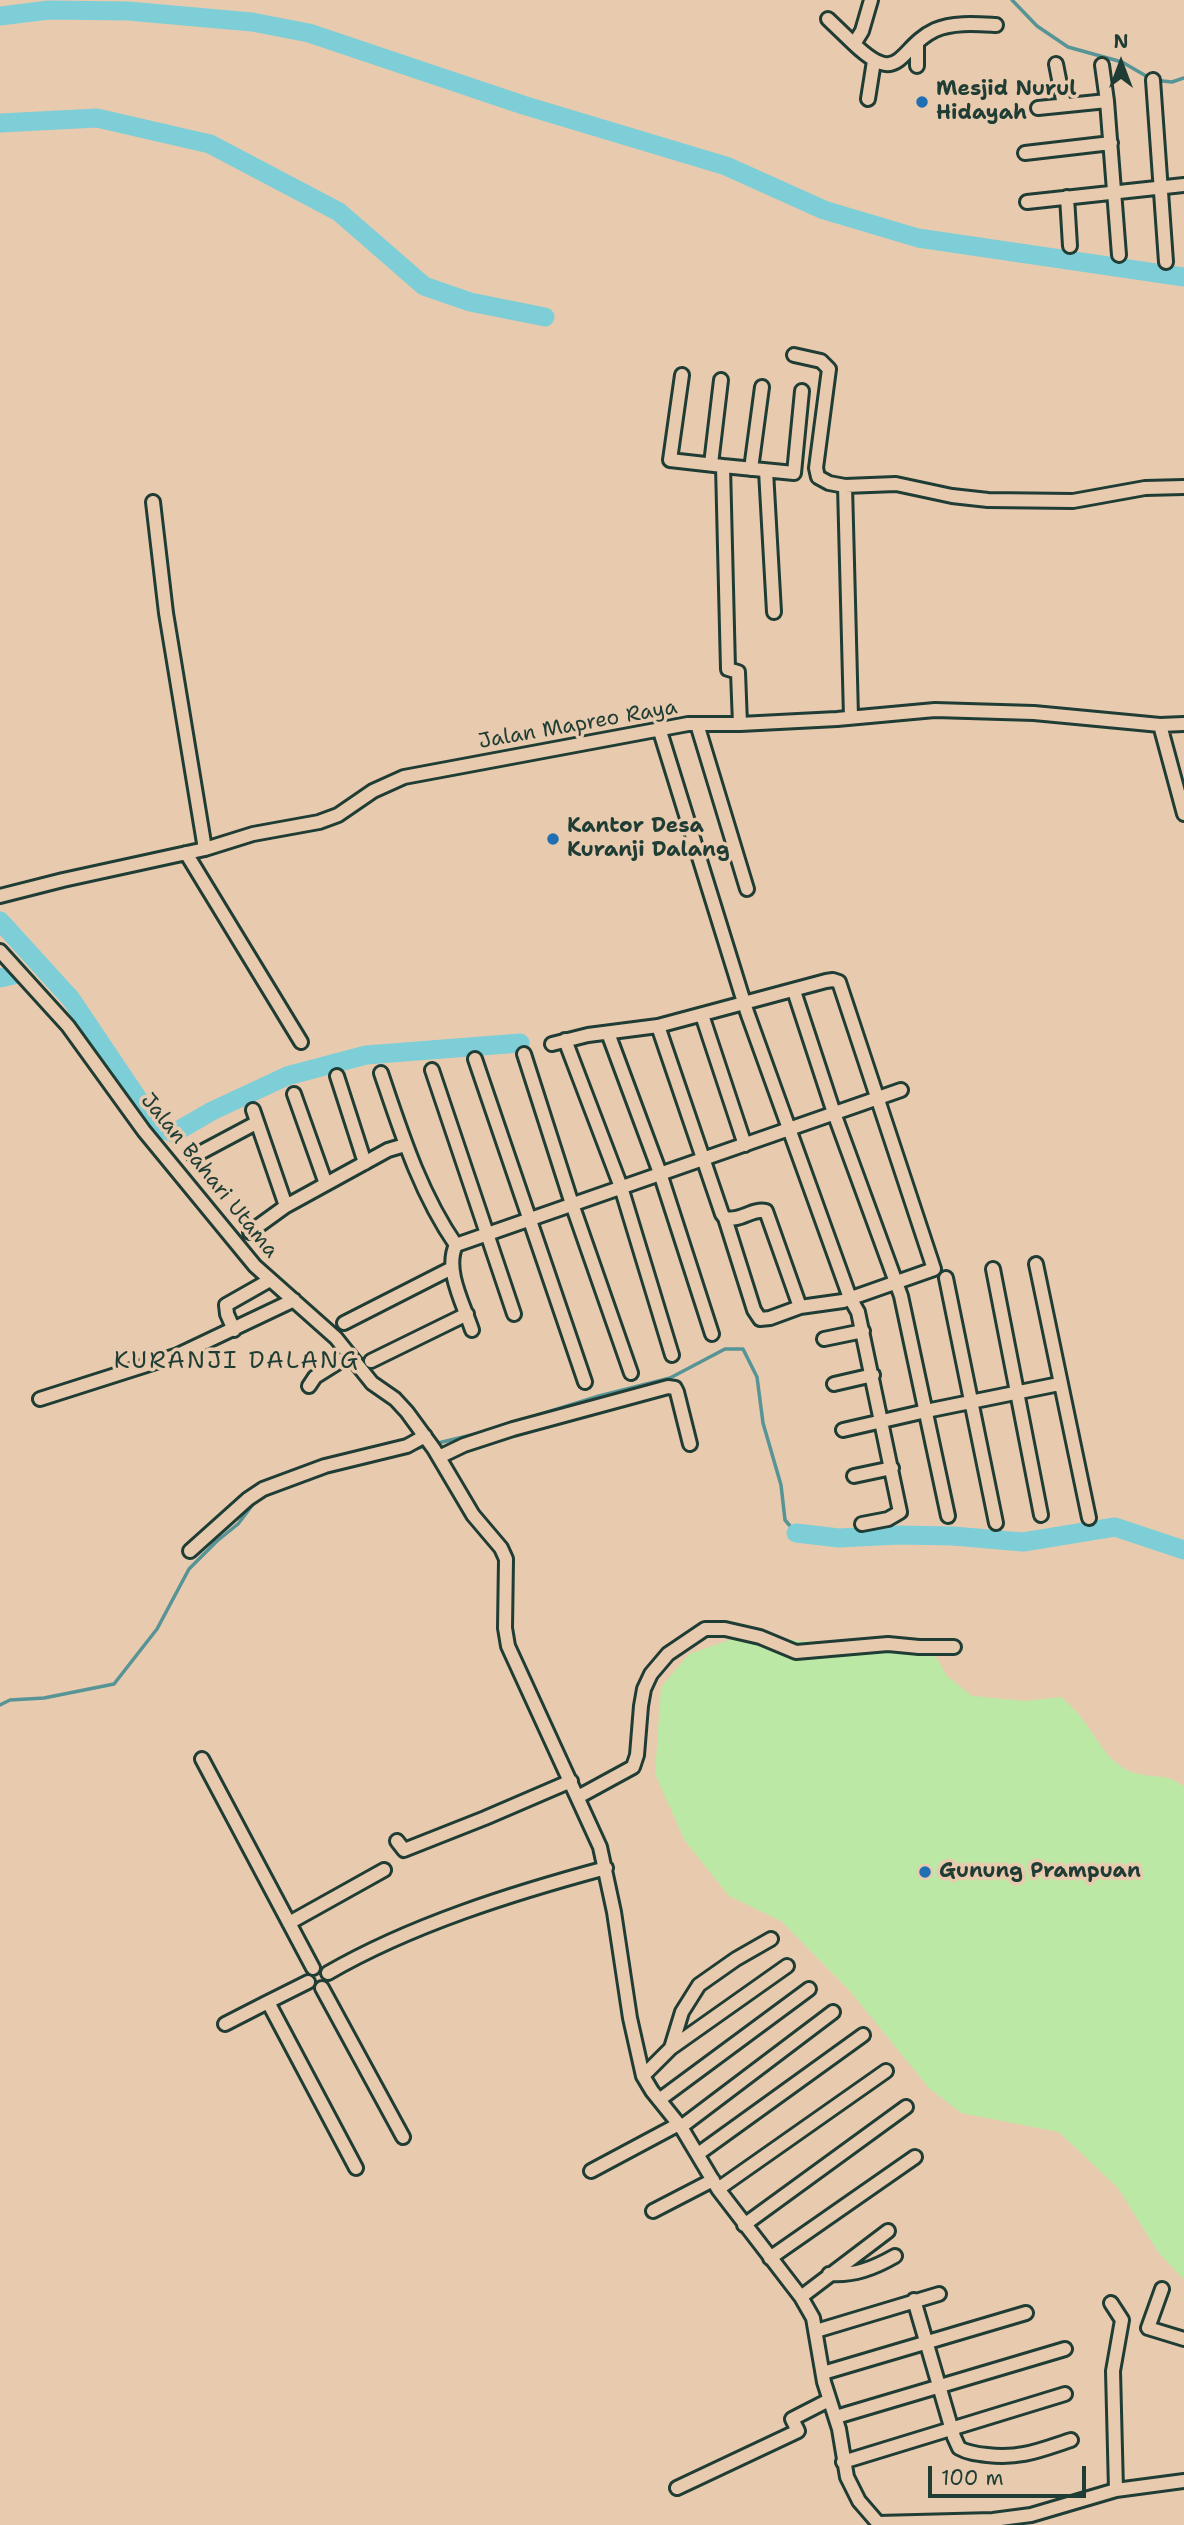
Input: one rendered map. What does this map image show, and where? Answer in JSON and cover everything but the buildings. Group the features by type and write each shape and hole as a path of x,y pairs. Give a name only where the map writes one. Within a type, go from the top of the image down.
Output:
{"street":[{"path":"855,42 862,31 871,0"},
{"path":"828,19 874,61 893,64 934,30 948,26 996,25"},
{"path":"917,44 917,66"},
{"path":"869,99 874,61"},
{"path":"1056,64 1064,105"},
{"path":"1101,65 1111,143 1119,255"},
{"path":"1153,80 1166,262"},
{"path":"1038,108 1107,101"},
{"path":"1025,153 1111,143"},
{"path":"1027,202 1184,185"},
{"path":"1067,197 1070,246"},
{"path":"794,355 821,361 829,369 816,472 821,481 845,486 896,484 970,498 1060,501 1084,500 1145,488 1184,487"},
{"path":"682,375 670,460 793,473 802,391"},
{"path":"721,380 717,465 728,668 738,672 740,724"},
{"path":"751,469 762,387"},
{"path":"766,471 774,612"},
{"path":"845,486 851,717"},
{"path":"153,502 166,613 205,849"},
{"name":"Jalan Mapreo Raya","path":"0,896 205,849 253,834 329,819 383,785 404,777 659,728 851,717 914,710 1048,714 1184,724"},
{"path":"697,724 747,889"},
{"path":"1160,724 1184,814"},
{"path":"659,728 745,1004 863,1331 900,1512 888,1519 862,1524"},
{"path":"186,853 301,1042"},
{"name":"Jalan Bahari Utama","path":"2,957 68,1026 151,1140 255,1266 336,1338 372,1383 394,1399 431,1445 473,1515 504,1553 505,1628 508,1646 600,1847 643,2076"},
{"path":"552,1044 658,1026 833,980 839,982 935,1267 931,1272 850,1298 800,1307 760,1319 754,1310 658,1026"},
{"path":"793,991 901,1296 948,1516"},
{"path":"702,1015 745,1145"},
{"path":"608,1033 660,1173 712,1334"},
{"path":"565,1041 621,1187 672,1355"},
{"path":"524,1054 572,1204 631,1373"},
{"path":"475,1059 585,1382"},
{"path":"432,1070 514,1314"},
{"path":"381,1073 405,1145 444,1228 456,1245"},
{"path":"337,1076 365,1163"},
{"path":"472,1330 452,1268 452,1254 456,1245 901,1090"},
{"path":"294,1094 326,1184"},
{"path":"194,1156 254,1117 286,1206"},
{"path":"250,1232 286,1206 388,1150 405,1145"},
{"path":"725,1218 734,1220 759,1210 766,1211 800,1307"},
{"path":"1036,1264 1088,1518"},
{"path":"344,1323 452,1268"},
{"path":"993,1269 1041,1515"},
{"path":"946,1279 996,1523"},
{"path":"234,1329 226,1304 270,1280"},
{"path":"40,1399 178,1355 294,1300"},
{"path":"371,1361 467,1314"},
{"path":"824,1339 863,1331"},
{"path":"309,1386 315,1377 350,1355"},
{"path":"834,1384 873,1376"},
{"path":"843,1430 1059,1384"},
{"path":"190,1551 263,1489 325,1466 407,1446 464,1445 668,1387 675,1388 677,1392 690,1444"},
{"path":"854,1476 892,1468"},
{"path":"578,1797 633,1767 637,1755 640,1706 651,1674 668,1654 705,1629 725,1629 772,1641 796,1652 888,1644 954,1647"},
{"path":"202,1759 313,1968"},
{"path":"397,1842 404,1850 571,1781"},
{"path":"328,1973 364,1952 520,1891 606,1868"},
{"path":"289,1923 384,1870"},
{"path":"671,2048 682,2012 699,1985 771,1939"},
{"path":"788,1966 671,2048 643,2076 680,2125 715,2184 801,2297 813,2318 822,2373 839,2429 843,2462 859,2501 877,2524 993,2520 1031,2515 1116,2490 1184,2481"},
{"path":"313,1968 321,1968 328,1973 328,1982 322,1988 314,1988 308,1983 307,1974 313,1968"},
{"path":"225,2024 308,1983"},
{"path":"322,1988 403,2137"},
{"path":"659,2100 809,1989"},
{"path":"268,2002 356,2168"},
{"path":"591,2171 680,2125 833,2012"},
{"path":"698,2154 863,2035"},
{"path":"653,2211 715,2184 886,2071"},
{"path":"744,2225 906,2107"},
{"path":"770,2258 915,2157"},
{"path":"801,2297 888,2231"},
{"path":"829,2274 852,2274 878,2266 895,2256"},
{"path":"1162,2289 1148,2328 1184,2339"},
{"path":"816,2330 939,2294"},
{"path":"914,2301 956,2443 963,2450 997,2456 1030,2455 1071,2440"},
{"path":"1111,2303 1122,2320 1113,2371 1116,2490"},
{"path":"822,2373 1026,2313"},
{"path":"836,2417 1065,2349"},
{"path":"843,2462 1065,2394"},
{"path":"677,2488 798,2431 792,2419 829,2400"}],"green space":[{"path":"744,1635 932,1650 947,1676 972,1696 1026,1701 1061,1697 1079,1715 1116,1763 1139,1774 1172,1779 1184,1787 1184,2280 1158,2252 1118,2188 1059,2132 961,2113 929,2088 849,1990 781,1921 729,1896 685,1841 655,1774 661,1687 689,1654"}],"waterway":[{"path":"1012,0 1037,26 1068,47 1122,62 1153,80 1172,82 1184,78"},
{"path":"0,16 49,10 128,11 252,22 309,33 523,105 726,166 824,210 918,238 1184,277"},
{"path":"0,123 97,118 210,144 339,212 424,286 470,302 545,317"},
{"path":"0,921 71,999 157,1127 174,1133 212,1111 287,1076 366,1055 520,1043"},
{"path":"0,978 14,975"},
{"path":"522,1420 670,1378 725,1349 743,1349 757,1377 763,1423 781,1485 785,1520 796,1533"},
{"path":"434,1444 488,1431"},
{"path":"410,1450 427,1446"},
{"path":"319,1474 345,1467"},
{"path":"0,1705 10,1700 44,1698 114,1684 157,1629 189,1569 238,1524 257,1499"},
{"path":"796,1533 839,1538 953,1536 1023,1542 1115,1527 1184,1550"}],"place":[{"name":"Mesjid Nurul Hidayah","path":"922,102"},
{"name":"Kantor Desa Kuranji Dalang","path":"553,839"},
{"name":"Gunung Prampuan","path":"925,1872"}],"district":[{"name":"KURANJI DALANG","path":"237,1362"}]}
